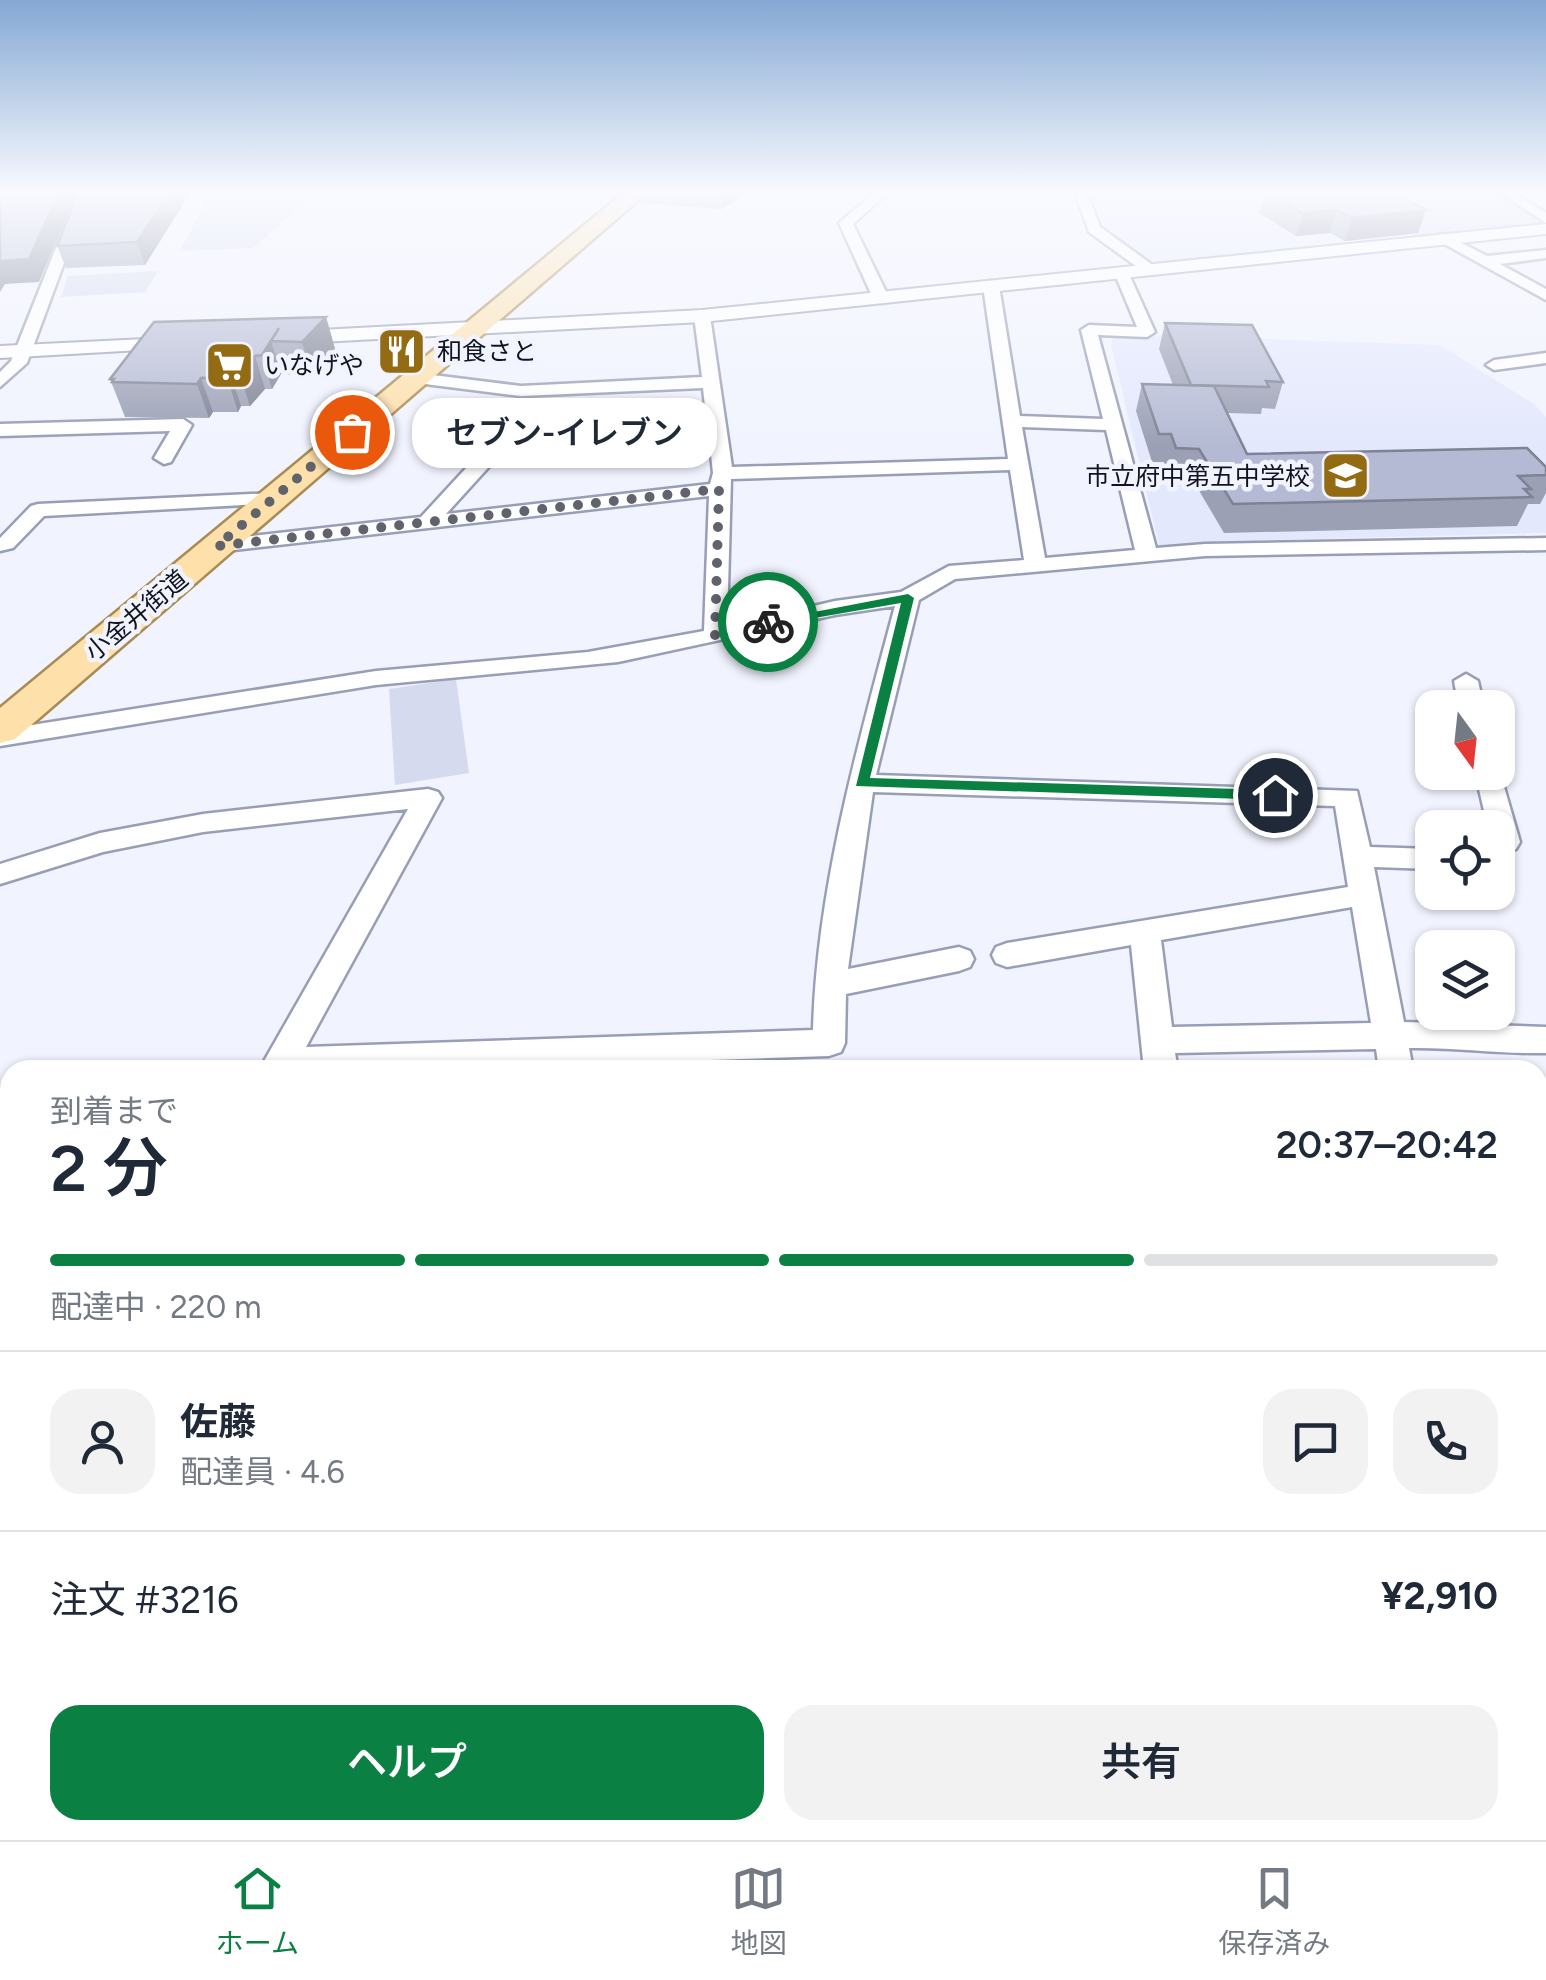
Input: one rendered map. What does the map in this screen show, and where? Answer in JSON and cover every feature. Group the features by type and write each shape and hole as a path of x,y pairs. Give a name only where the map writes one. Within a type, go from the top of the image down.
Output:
{"main road":[{"name":"小金井街道","path":"0,730 537,276"}],"street":[{"path":"0,382 20,363 52,276"},
{"path":"871,276 881,298"},
{"path":"262,339 702,316 1085,276"},
{"path":"1123,276 1146,332 1089,330 1147,554"},
{"path":"1512,276 1546,295"},
{"path":"991,286 1032,552 1038,566"},
{"path":"702,316 721,481 715,636"},
{"path":"0,352 215,342"},
{"path":"1494,365 1543,361"},
{"path":"417,378 522,391 711,382"},
{"path":"428,520 488,456 506,424 716,421"},
{"path":"1013,421 1112,424"},
{"path":"0,430 183,425 164,458"},
{"path":"217,546 721,481 1018,464"},
{"path":"0,544 6,544 38,510 274,499"},
{"path":"643,1060 704,1059 829,1043 830,985 862,782 908,598 914,590 936,585 949,573 1147,554 1315,546 1546,544"},
{"path":"0,738 312,687 419,673 534,667 684,644 823,610 908,598"},
{"path":"1466,681 1468,690"},
{"path":"862,782 1347,797 1394,1060"},
{"path":"0,874 100,843 203,823 428,798 281,1060"},
{"path":"1359,857 1415,859"},
{"path":"1007,955 1367,894"},
{"path":"1144,929 1159,1055 1388,1036 1460,1034 1488,1040 1546,1040"},
{"path":"830,985 958,958"}],"shaded area":[{"path":"68,276 155,276 145,292 61,297"},
{"name":"市立府中第五中学校","path":"1113,334 1440,345 1534,404 1546,417 1546,533 1270,540 1160,549 1111,345"},
{"path":"456,679 469,773 395,785 389,689"}],"building":[{"path":"326,317 302,342 271,341 279,328 262,355 227,377 201,378 197,384 110,379 154,322"},
{"path":"1165,323 1252,325 1283,382 1266,381 1269,387 1191,385"},
{"path":"1142,384 1214,386 1247,454 1527,448 1546,467 1546,475 1518,476 1531,489 1524,489 1532,497 1233,504 1199,449 1176,448 1171,434 1159,434"}],"way so far":[{"path":"352,432 217,546 719,489 715,636 768,622"}],"place":[{"name":"和食さと","path":"402,351"},
{"name":"いなげや","path":"229,365"},
{"name":"セブン-イレブン","path":"352,432"},
{"name":"市立府中第五中学校","path":"1345,476"}],"route":[{"path":"768,622 908,598 862,782 1275,795"}]}
